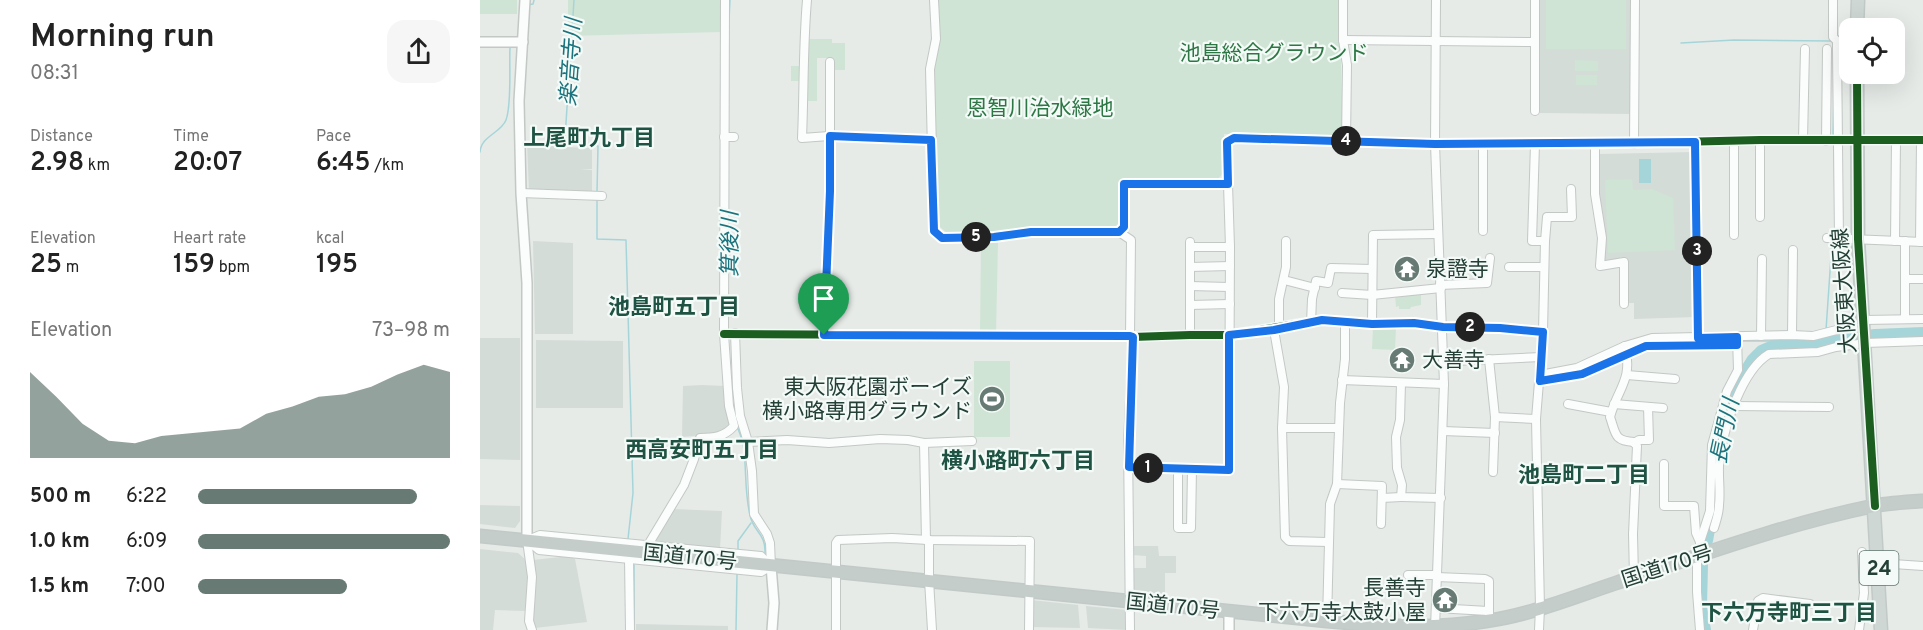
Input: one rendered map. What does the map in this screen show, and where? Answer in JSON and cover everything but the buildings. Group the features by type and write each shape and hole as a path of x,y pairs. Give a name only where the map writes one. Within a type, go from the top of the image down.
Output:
{"highway":[{"name":"国道170号","path":"480,536 1327,621 1435,628 1488,616 1540,608 1634,577 1699,551 1795,526 1875,506 1923,501"}],"main road":[{"path":"1857,18 1858,0"},
{"name":"大阪東大阪線","path":"1857,84 1858,239 1881,630"}],"street":[{"path":"525,0 519,101 521,193 527,283 527,540 532,577 529,621 532,630"},
{"path":"648,545 684,485 700,438 715,438 727,434 734,426 729,406 724,334 725,0"},
{"path":"807,0 802,138 830,136 931,140"},
{"path":"934,0 936,39 930,69 934,231 942,238 994,237 1031,232 1119,232 1131,240 1130,630"},
{"path":"1343,0 1343,40 1347,65 1346,141"},
{"path":"1435,628 1444,384 1435,144 1436,0"},
{"path":"1535,0 1535,111"},
{"path":"1634,144 1635,0"},
{"path":"1833,0 1833,37 1837,41 1838,49 1839,239"},
{"path":"1343,40 1534,42"},
{"path":"480,42 523,42"},
{"path":"1803,140 1805,49"},
{"path":"1826,141 1827,49"},
{"path":"824,335 830,191 830,62"},
{"path":"724,137 734,137"},
{"path":"1129,467 1229,470 1230,247 1227,142 1234,138 1435,144 1922,140 1922,242 1827,238"},
{"path":"1760,140 1760,217"},
{"path":"1895,241 1896,140"},
{"path":"1734,141 1734,235"},
{"path":"1695,142 1698,338"},
{"path":"1483,144 1483,231"},
{"path":"1535,144 1532,241 1545,241"},
{"path":"1594,144 1595,195 1602,238 1600,266 1624,262 1624,304"},
{"path":"1119,232 1124,227 1124,184 1228,184"},
{"path":"1539,630 1536,419 1543,332 1545,241 1547,217 1572,217 1571,189"},
{"path":"521,193 602,195"},
{"path":"1372,324 1373,235 1438,234"},
{"path":"1286,241 1286,267 1276,329 1284,387 1282,428 1285,537 1289,541 1328,542"},
{"path":"1905,242 1905,320"},
{"path":"1190,335 1190,245 1230,247"},
{"path":"1792,250 1792,335"},
{"path":"1342,293 1372,295 1487,283 1490,258"},
{"path":"1761,336 1762,259"},
{"path":"1190,267 1230,267"},
{"path":"1509,267 1544,267"},
{"path":"1311,323 1311,307 1316,281 1328,283 1331,268 1372,269"},
{"path":"1905,279 1923,279"},
{"path":"1284,280 1315,288"},
{"path":"1190,286 1229,287"},
{"path":"1190,305 1230,304"},
{"path":"1714,528 1719,506 1719,456 1734,406 1749,373 1769,354 1818,352 1836,347 1865,332 1905,320 1923,319"},
{"path":"724,334 1131,337 1229,335 1322,320 1372,324 1414,323 1443,327 1500,328 1543,332"},
{"path":"1327,621 1330,504 1337,484 1345,323"},
{"path":"1625,350 1646,346 1737,341 1761,336 1813,336 1865,332 1923,341"},
{"path":"735,333 735,367 740,416 748,442 754,514 770,543 774,603 772,630"},
{"path":"1540,378 1577,368 1652,338 1737,341"},
{"path":"1700,630 1696,592 1699,551 1710,511 1712,445 1727,391 1738,370 1737,341"},
{"path":"1625,350 1628,361 1627,375 1610,417 1617,438 1634,443 1639,440 1649,440 1648,407"},
{"path":"1455,361 1541,357"},
{"path":"1489,359 1495,417 1493,472"},
{"path":"1627,375 1675,379"},
{"path":"1342,380 1444,384"},
{"path":"1401,383 1400,420 1396,437 1397,468 1402,485 1401,497"},
{"path":"1568,404 1612,408 1663,408"},
{"path":"1734,406 1829,407"},
{"path":"1495,417 1536,419"},
{"path":"1282,428 1339,428"},
{"path":"1443,431 1495,433"},
{"path":"748,442 787,440 829,443 880,439 924,443 972,441"},
{"path":"924,443 932,630"},
{"path":"1634,443 1636,446 1634,577"},
{"path":"1664,464 1664,506 1694,506 1699,551"},
{"path":"1178,468 1178,528 1191,528 1192,469"},
{"path":"1337,484 1382,486 1381,524"},
{"path":"1382,498 1441,498"},
{"path":"527,540 540,535 761,556 771,566"},
{"path":"836,630 838,540 892,538 1030,541 1029,630"},
{"path":"527,540 539,550 761,572 771,566"},
{"path":"1859,630 1864,592 1862,552"},
{"path":"629,559 630,630"},
{"path":"1878,563 1923,567"},
{"path":"1408,575 1489,581 1488,616 1436,608"},
{"path":"1753,630 1758,601 1763,598 1810,604"},
{"path":"1229,611 1229,630"}],"shaded area":[{"path":"1540,0 1631,0 1631,114 1540,113"},
{"path":"527,143 592,148 592,169 580,170 592,170 592,191 529,191"},
{"path":"1694,152 1696,317 1634,319 1634,303 1627,303 1626,258 1620,257 1620,260 1605,263 1603,261 1605,241 1599,189 1599,154"},
{"path":"533,241 573,243 573,334 535,334"},
{"path":"480,338 520,338 520,460 480,459"},
{"path":"536,340 623,341 623,408 536,408"},
{"path":"683,386 726,386 731,427 726,433 682,437"},
{"path":"480,505 520,506 520,521 515,528 480,524"},
{"path":"673,509 722,511 720,549 657,542 655,539"},
{"path":"1132,546 1158,546 1159,556 1176,556 1176,573 1165,573 1165,594 1133,591 1133,568 1146,568 1146,556 1132,555"},
{"path":"480,549 518,553 527,561 529,576 526,611 495,610 493,630 480,630"},
{"path":"569,556 575,559 587,622 535,628 533,560"},
{"path":"1031,600 1078,605 1080,628 1031,627"},
{"path":"1086,606 1127,610 1127,630 1088,628"},
{"path":"636,624 728,626 728,630 636,630"}],"green space":[{"path":"480,0 517,0 517,14 480,14"},
{"path":"568,0 722,0 721,32 568,36"},
{"name":"恩智川治水緑地","path":"937,0 1339,0 1343,131 1340,137 1224,134 1224,172 1217,180 1120,180 1120,221 1113,229 1031,229 995,233 946,232 940,227 934,112 934,74 938,44"},
{"path":"1546,0 1626,0 1626,49 1546,49"},
{"path":"808,39 832,39 832,43 845,43 845,70 832,70 832,58 817,58 817,101 806,101 806,81 791,81 791,66 808,66"},
{"path":"1575,60 1598,61 1598,71 1575,71"},
{"path":"1576,75 1597,75 1597,85 1576,85"},
{"path":"1632,179 1633,190 1652,189 1673,198 1675,250 1608,253 1605,180"},
{"path":"981,241 998,241 996,334 980,334"},
{"path":"1421,292 1421,305 1410,309 1396,307 1395,294"},
{"path":"1373,327 1396,328 1395,350 1372,349"},
{"name":"東大阪花園ボーイズ 横小路専用グラウンド","path":"974,361 1010,361 1010,437 974,437"}],"water":[{"path":"1639,159 1651,159 1651,183 1639,183"}],"waterway":[{"path":"527,5 533,4 534,0"},
{"name":"楽音寺川","path":"574,0 565,138 598,146 597,192"},
{"name":"箕後川","path":"729,20 730,0"},
{"path":"1681,43 1734,40 1832,41"},
{"path":"480,152 487,138 506,120 510,95 510,48"},
{"path":"1833,136 1834,93"},
{"path":"1834,144 1835,208"},
{"name":"箕後川","path":"728,145 728,296"},
{"name":"楽音寺川","path":"597,200 597,239 626,240 633,493 628,539"},
{"path":"1826,330 1832,242"},
{"name":"長門川","path":"1708,541 1714,507 1715,453 1731,393 1752,359 1761,350 1775,344 1815,345 1825,340 1875,334 1923,332"},
{"path":"1741,341 1772,341 1775,344"},
{"name":"箕後川","path":"737,426 743,444 750,515 764,541 765,553"},
{"path":"738,550 738,541 751,523"},
{"name":"楽音寺川","path":"634,565 634,626"},
{"name":"長門川","path":"1703,565 1702,607 1706,630"},
{"path":"736,630 737,574"}],"cycle path":[{"path":"1857,84 1858,239 1875,506"},
{"path":"1119,232 1124,227 1124,184 1228,184 1227,142 1234,138 1435,144 1923,140"},
{"path":"724,334 1133,337 1229,335 1322,320 1372,324 1414,323 1443,327 1500,328 1543,332"}],"place":[{"name":"泉證寺","path":"1407,269"},
{"name":"大善寺","path":"1402,360"},
{"name":"東大阪花園ボーイズ 横小路専用グラウンド","path":"992,399"},
{"name":"長善寺 下六万寺太鼓小屋","path":"1445,600"}],"district":[{"name":"上尾町九丁目","path":"589,137"},
{"name":"池島町五丁目","path":"674,306"},
{"name":"西高安町五丁目","path":"702,449"},
{"name":"横小路町六丁目","path":"1018,460"},
{"name":"池島町二丁目","path":"1584,474"},
{"name":"下六万寺町三丁目","path":"1789,612"}],"route":[{"path":"830,136 931,140 934,231 942,238 994,237 1031,232 1119,232 1124,227 1124,184 1228,184 1227,142 1234,138 1435,144 1695,142 1698,338 1737,337 1737,345 1646,346 1582,374 1540,381 1543,332 1500,328 1443,327 1414,323 1372,324 1322,320 1274,330 1229,335 1229,470 1129,467 1133,337 1130,336 824,335 830,136"}],"park label":[{"name":"池島総合グラウンド","path":"1274,53"}]}
